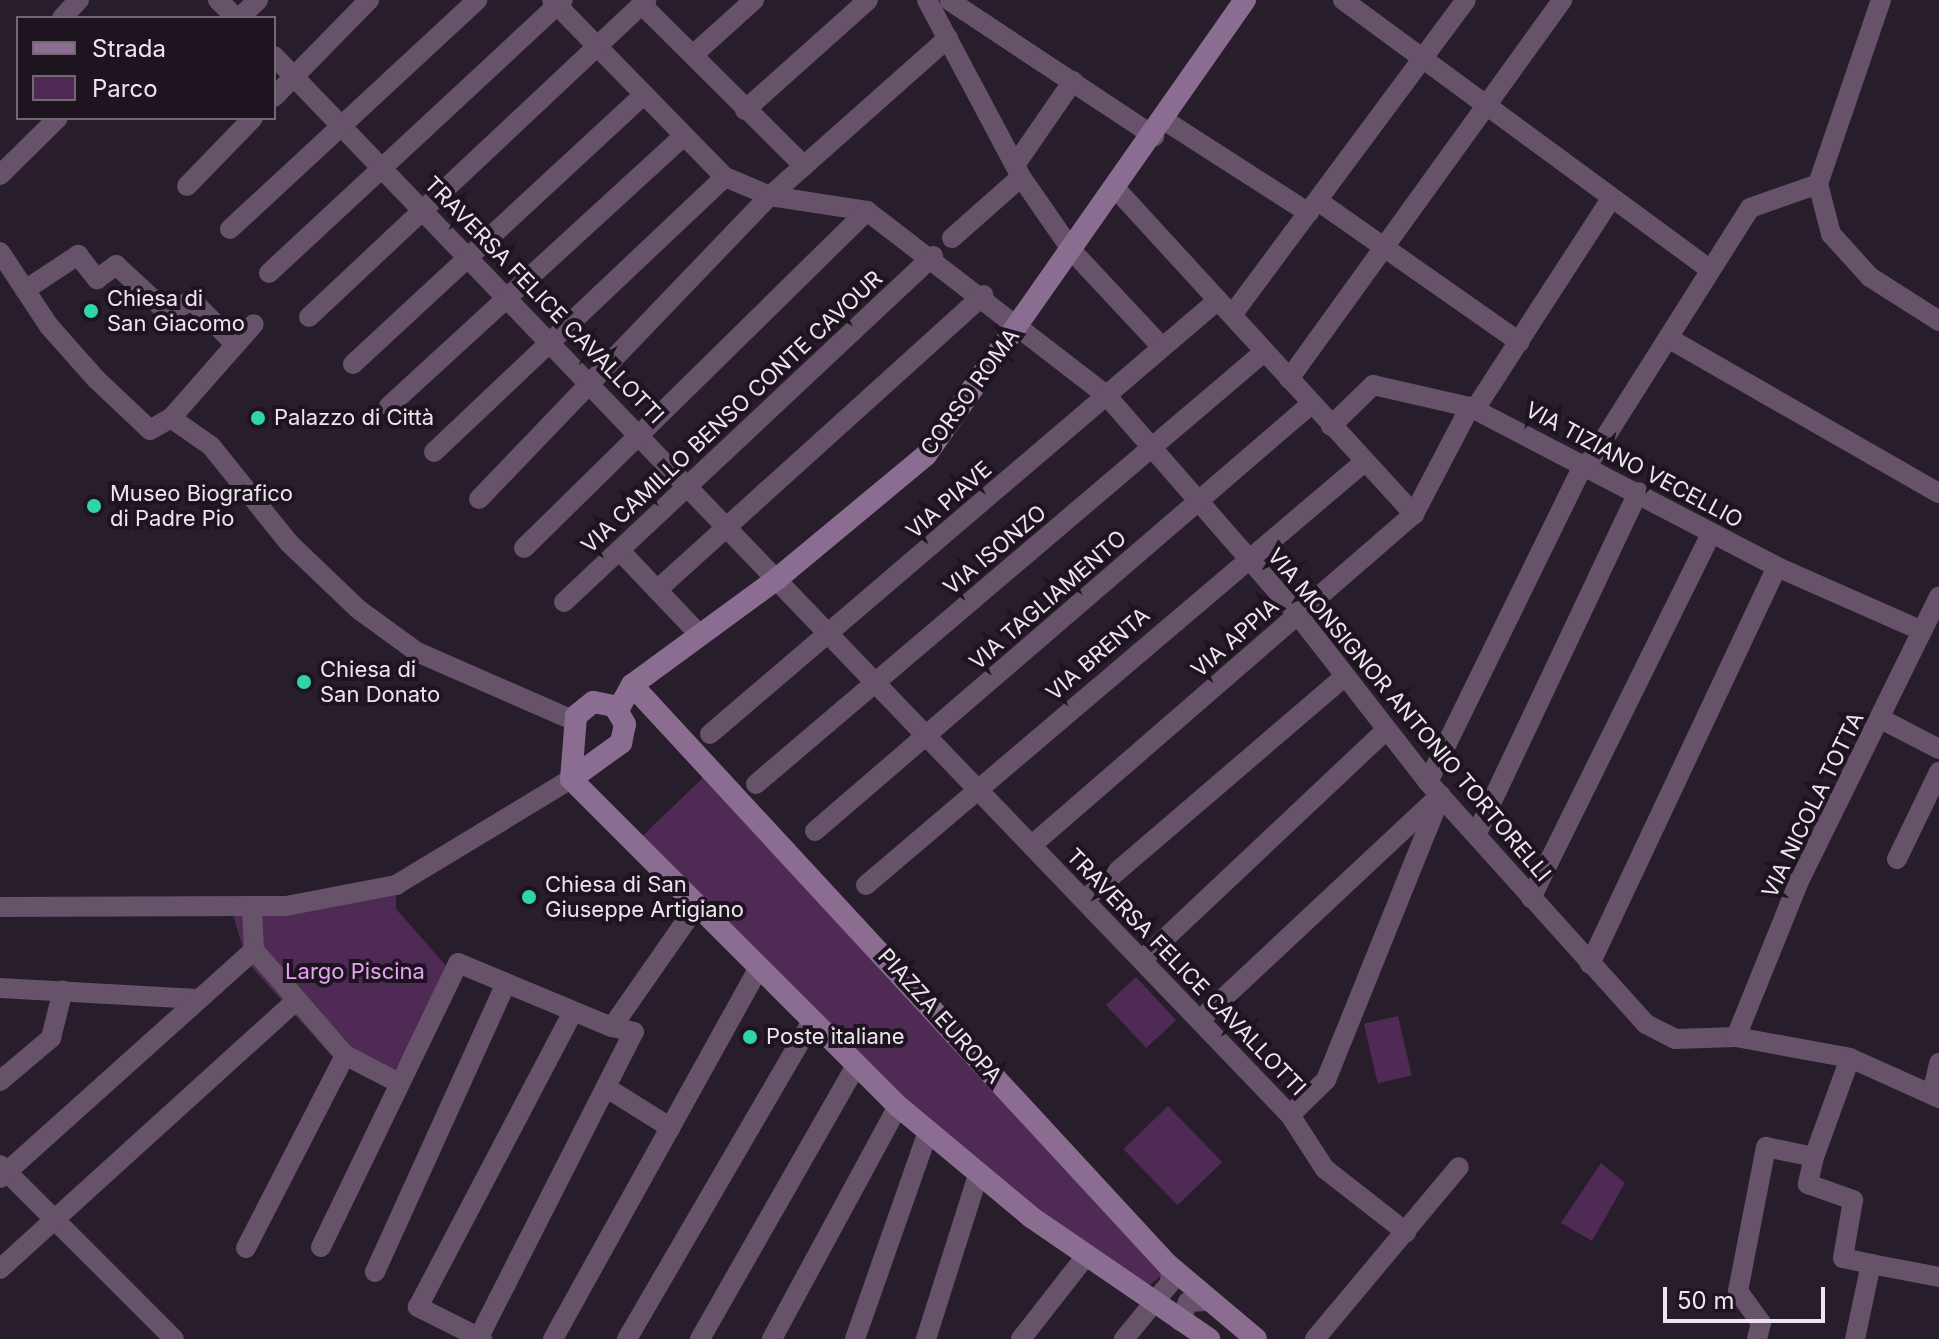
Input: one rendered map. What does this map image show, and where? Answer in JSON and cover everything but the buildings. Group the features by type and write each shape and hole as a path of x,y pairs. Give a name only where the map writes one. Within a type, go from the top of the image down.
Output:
{"main road":[{"name":"CORSO ROMA","path":"621,714 632,685 778,578 926,455 1117,190 1245,0"},
{"name":"PIAZZA EUROPA","path":"632,685 1171,1268 1209,1339"},
{"path":"571,779 574,727 593,702 621,714 656,709"},
{"path":"571,779 623,739 621,714"},
{"path":"574,727 587,751 609,752"},
{"name":"PIAZZA EUROPA","path":"571,779 856,1066 978,1175 1085,1257 1151,1302 1191,1308 1256,1339"}],"street":[{"path":"64,16 79,0"},
{"path":"218,0 236,16"},
{"path":"240,16 258,0"},
{"path":"276,95 369,0"},
{"path":"230,229 477,0"},
{"path":"693,55 754,0"},
{"path":"745,110 868,0"},
{"path":"927,0 1018,171 1073,252 1162,347"},
{"path":"1343,0 1710,270"},
{"name":"VIA PIAVE","path":"710,734 832,633 1162,347 1225,308 1313,207 1466,0"},
{"path":"1289,379 1387,248 1562,0"},
{"path":"1881,0 1818,184 1840,245 1870,277 1939,321"},
{"path":"479,499 770,196 943,29 951,1 1073,81 1387,248 1519,342"},
{"path":"269,273 558,2 680,139 725,177 770,196 867,211"},
{"path":"309,317 644,2 745,110 804,166"},
{"name":"TRAVERSA FELICE CAVALLOTTI","path":"276,58 425,208 589,384 832,633 1290,1115 1325,1169 1406,1232"},
{"path":"952,238 1018,171 1073,81"},
{"path":"353,364 467,254 641,97"},
{"path":"0,175 56,120"},
{"path":"187,186 251,120"},
{"path":"389,406 680,139"},
{"path":"434,452 725,177"},
{"path":"1290,1115 1326,1080 1435,788 1586,465 1750,208 1818,184"},
{"path":"1117,190 1414,514"},
{"name":"VIA APPIA","path":"1032,845 1414,514 1472,408 1519,342 1611,199"},
{"path":"524,548 867,211"},
{"name":"VIA MONSIGNOR ANTONIO TORTORELLI","path":"867,211 984,295 1016,329 1106,395 1298,615 1344,677 1435,788 1646,1024 1675,1039 1736,1037 1850,1058 1935,1096"},
{"path":"0,252 77,358 150,430 171,418 234,343 254,324"},
{"path":"25,290 78,255 97,279 116,265 168,313 192,300 234,343"},
{"name":"VIA CAMILLO BENSO CONTE CAVOUR","path":"564,602 933,256"},
{"path":"657,590 984,295"},
{"path":"1668,338 1939,493"},
{"name":"VIA ISONZO","path":"756,784 1264,352"},
{"name":"VIA TIZIANO VECELLIO","path":"1331,426 1373,385 1472,408 1777,567 1920,630"},
{"name":"VIA TAGLIAMENTO","path":"815,831 1311,404"},
{"path":"171,418 211,446 298,553 358,609 417,652 574,727"},
{"name":"VIA BRENTA","path":"866,885 1246,558 1364,462"},
{"path":"1477,833 1638,492"},
{"path":"1531,898 1711,533"},
{"path":"620,551 699,634"},
{"path":"1590,964 1777,567"},
{"name":"VIA NICOLA TOTTA","path":"1736,1037 1799,881 1881,719 1920,630 1939,597"},
{"path":"1085,899 1344,677"},
{"path":"1881,719 1939,749"},
{"path":"1142,960 1386,730"},
{"path":"1897,859 1939,772"},
{"path":"0,907 252,907 396,885 571,779"},
{"path":"1200,1020 1435,788"},
{"path":"612,1027 697,905"},
{"path":"252,907 254,950 345,1055 399,1083"},
{"path":"174,1339 55,1220 2,1172 254,950"},
{"path":"321,1247 458,963 572,1014 634,1032 481,1338 418,1307 572,1014"},
{"path":"553,1339 759,968"},
{"path":"375,1272 505,985"},
{"path":"0,988 198,999"},
{"path":"0,1081 51,1038 63,990"},
{"path":"0,1269 297,1000"},
{"path":"627,1339 812,1021"},
{"path":"246,1248 345,1055"},
{"path":"1850,1058 1814,1157 1808,1184 1853,1200 1843,1258 1939,1277"},
{"path":"1935,1096 1939,1063"},
{"path":"700,1339 856,1066"},
{"path":"607,1088 671,1128"},
{"path":"772,1339 898,1106"},
{"path":"855,1339 928,1132"},
{"path":"1757,1339 1761,1323 1738,1291 1766,1147 1814,1157"},
{"path":"1315,1339 1459,1167"},
{"path":"926,1339 978,1175"},
{"path":"1021,1339 1085,1257"},
{"path":"1855,1339 1871,1264"},
{"path":"1124,1339 1151,1302 1170,1283 1171,1268"}],"green space":[{"path":"711,770 1171,1268 1138,1294 978,1175 635,843"},
{"name":"Largo Piscina","path":"396,885 396,909 449,969 386,1086 337,1062 247,962 231,908"},
{"path":"1136,977 1176,1020 1146,1048 1106,1005"},
{"path":"1398,1016 1412,1075 1378,1083 1364,1024"},
{"path":"1168,1106 1222,1162 1178,1205 1123,1149"},
{"path":"1601,1163 1625,1183 1592,1241 1561,1223"}],"place":[{"name":"Chiesa di San Giacomo","path":"91,311"},
{"name":"Palazzo di Città","path":"258,418"},
{"name":"Museo Biografico di Padre Pio","path":"94,506"},
{"name":"Chiesa di San Donato","path":"304,682"},
{"name":"Chiesa di San Giuseppe Artigiano","path":"529,897"},
{"name":"Poste italiane","path":"750,1037"}]}
